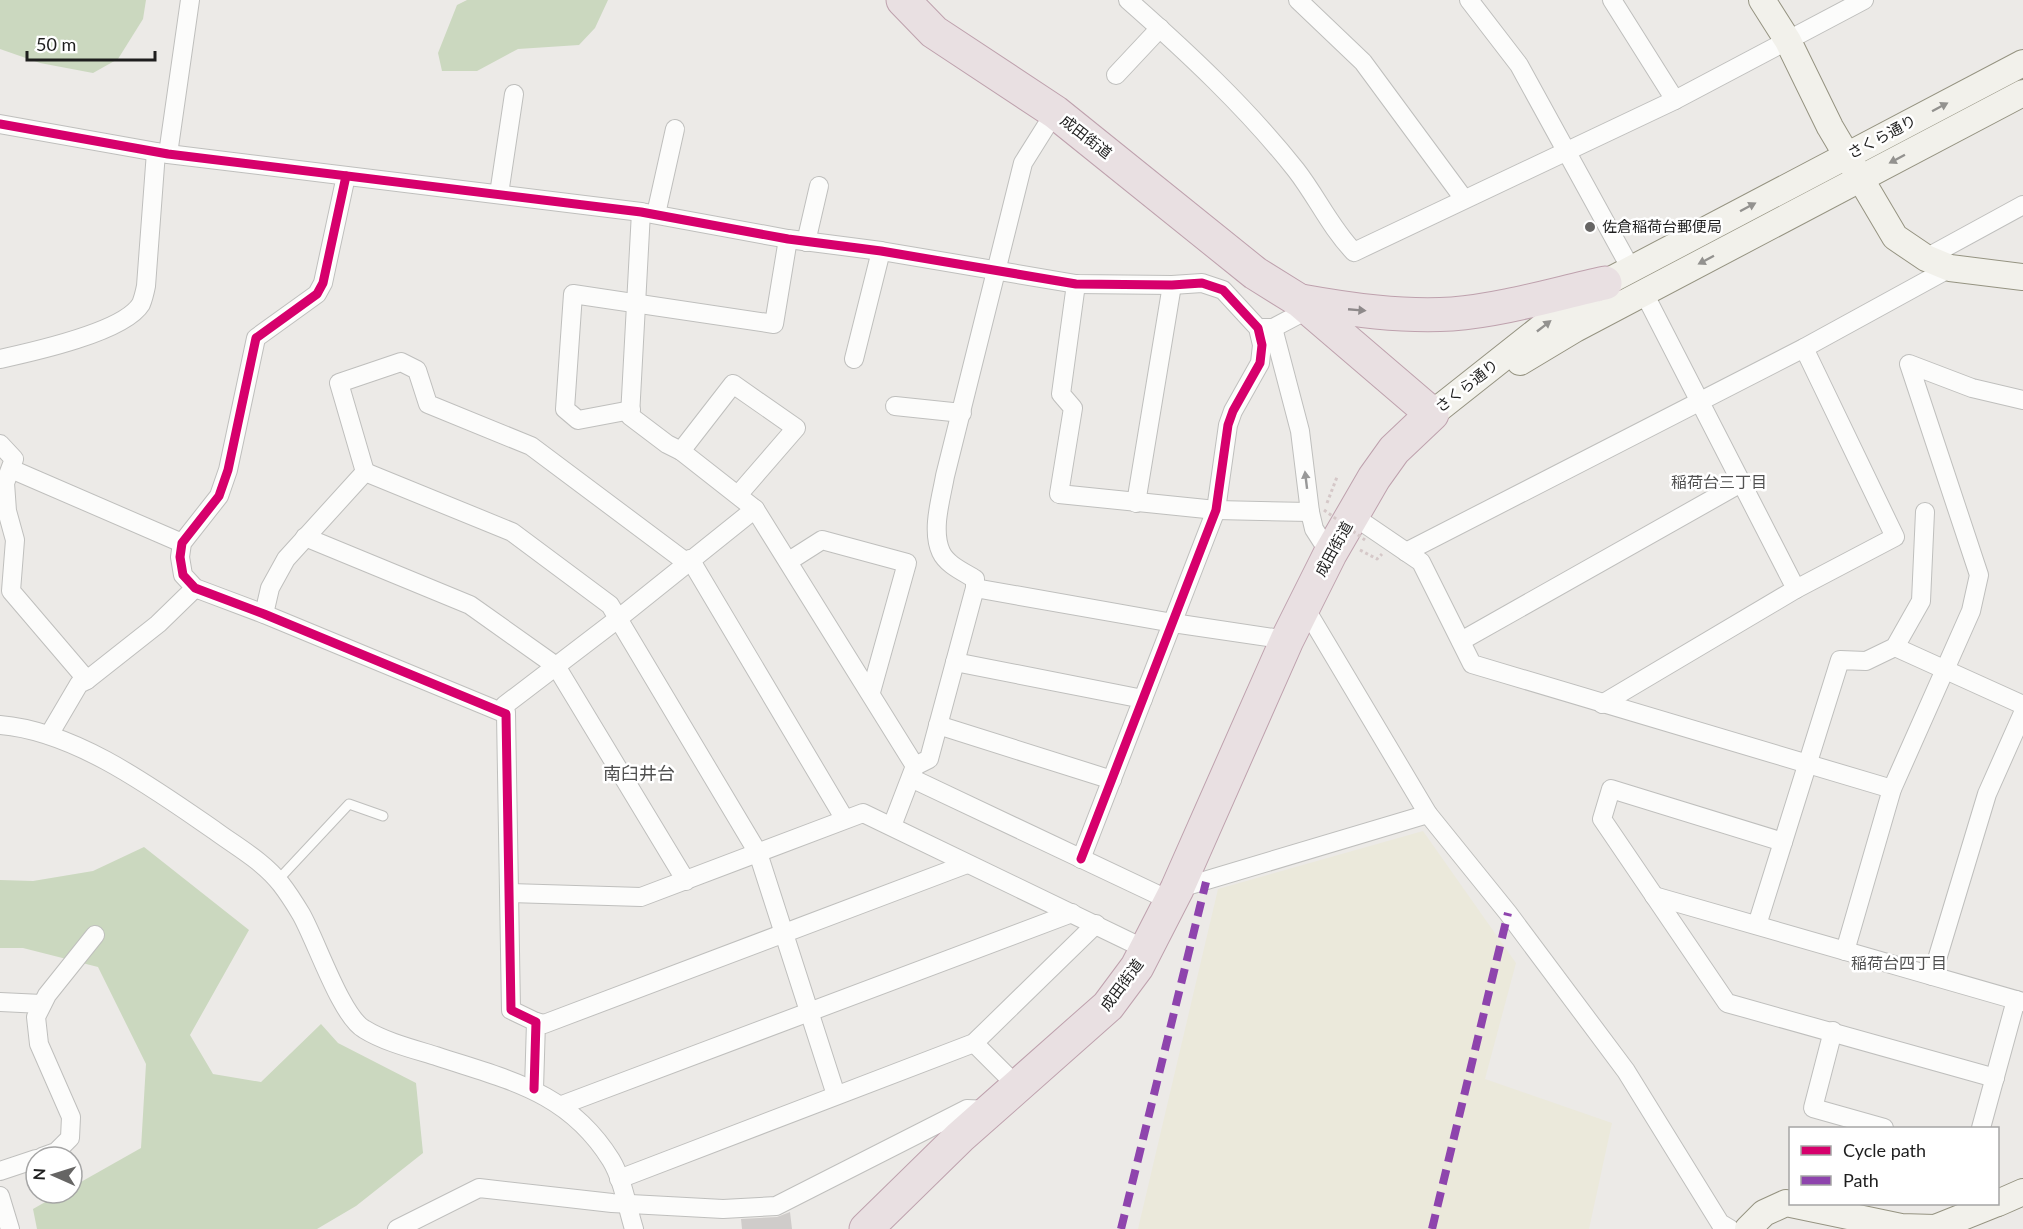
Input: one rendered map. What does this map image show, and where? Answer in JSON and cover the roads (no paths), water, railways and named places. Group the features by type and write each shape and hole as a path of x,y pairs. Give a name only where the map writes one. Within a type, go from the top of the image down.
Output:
{"highway":[{"name":"成田街道","path":"866,1229 990,1110 1108,1006 1147,950 1174,895 1287,640 1330,554 1338,519 1394,450 1432,414 1304,305 1255,273 1055,112 933,32 903,0"},
{"path":"1304,305 1408,315 1454,314 1499,307 1618,276"}],"street":[{"path":"0,359 44,349 111,327 140,305 146,286 162,153 190,0"},
{"path":"1129,0 1263,130 1298,172 1329,223 1354,252 1675,100 1864,0"},
{"path":"1298,0 1363,62 1464,199"},
{"path":"1468,0 1519,66 1568,151 1618,276"},
{"path":"1612,0 1675,100"},
{"path":"1762,0 1788,41 1847,156 1895,237 1926,258 1950,268 2023,277"},
{"path":"1116,75 1160,28"},
{"name":"さくら通り","path":"1432,414 1566,308 1618,276 2023,63"},
{"name":"さくら通り","path":"1432,414 1575,329 2023,93"},
{"path":"499,194 514,94"},
{"path":"892,826 913,772 929,759 975,588 975,579 950,563 941,552 937,522 1023,163 1055,112"},
{"path":"0,124 162,153 649,213 806,242 881,251 1076,284 1202,283 1223,290 1266,328 1300,431 1338,519"},
{"path":"675,129 649,213 638,303 630,416 681,451 755,509 871,692 913,772 1081,859 1174,895 1428,814"},
{"path":"346,176 323,283 317,294 256,338 228,470 219,496 182,543 180,557 183,575 195,588 264,614 506,714"},
{"path":"806,242 819,186"},
{"path":"1926,258 2023,205"},
{"path":"631,410 578,420 565,409 573,294 774,324 788,239"},
{"path":"854,359 881,251"},
{"path":"1406,552 1804,348 1950,268"},
{"path":"1076,284 1061,394 1073,408 1059,494 1136,503 1338,519 1406,552 1421,562 1472,664 1892,789"},
{"path":"1136,503 1172,285"},
{"path":"1644,293 1796,589"},
{"path":"1081,859 1216,510 1228,425 1233,411 1260,363 1266,328 1304,305"},
{"path":"1602,704 1796,589 1895,537 1804,348"},
{"path":"365,472 339,383 401,362 417,370 428,404 531,446 688,561 844,818"},
{"path":"1845,951 1892,789 1971,611 1979,575 1909,364 1972,388 2023,400"},
{"path":"681,451 734,384 796,428 738,495"},
{"path":"895,406 962,413"},
{"path":"0,444 14,459 5,483 4,516 15,540 11,591 87,680"},
{"path":"11,469 182,543"},
{"path":"264,614 270,588 286,559 365,472"},
{"path":"365,472 512,532 610,605 758,853 836,1095"},
{"path":"1461,641 1741,483"},
{"path":"755,509 619,618 505,705 511,1010 544,1024 967,864"},
{"path":"1757,926 1840,660 1866,661 1895,647 1921,601 1925,512"},
{"path":"305,537 470,605 556,666 686,881"},
{"path":"789,561 822,540 907,563 871,692"},
{"path":"49,735 79,684 158,624 195,588"},
{"path":"975,588 1173,623 1287,640"},
{"path":"1304,606 1428,814 1508,913 1626,1071 1720,1223 1730,1229"},
{"path":"1895,647 2023,705"},
{"path":"955,662 1143,699"},
{"path":"1932,976 1987,794 2023,713"},
{"path":"0,724 19,726 49,735 156,790 260,862 278,880 301,915 343,1001 363,1029 534,1089 562,1105 587,1129 611,1161 620,1179 634,1229"},
{"path":"938,724 1112,780"},
{"path":"1783,842 1611,789 1602,819 1727,1003 1995,1078"},
{"path":"510,893 641,897 844,818 863,813 1147,950"},
{"path":"1654,896 2020,1001 1981,1127"},
{"path":"562,1105 1072,913"},
{"path":"620,1179 975,1042 1096,924"},
{"path":"63,1145 70,1138 71,1117 39,1044 36,1017 42,1004 95,935"},
{"path":"0,1002 42,1004"},
{"path":"534,1089 536,1022"},
{"path":"1833,1031 1813,1108 1880,1127"},
{"path":"975,1042 1017,1086"},
{"path":"397,1229 479,1188 626,1203 723,1209 776,1206 967,1109 990,1110"},
{"path":"0,1171 24,1163"},
{"path":"1999,1202 2023,1192"},
{"path":"0,1196 10,1229"},
{"path":"1748,1229 1764,1213 1789,1204"},
{"path":"1796,1205 1901,1227 1935,1228 1991,1205"}],"lane":[{"path":"278,880 349,804 383,816"}],"place":[{"name":"佐倉稲荷台郵便局","path":"1590,227"}],"district":[{"name":"稲荷台三丁目","path":"1719,482"},
{"name":"南臼井台","path":"639,774"},
{"name":"稲荷台四丁目","path":"1899,963"}]}
